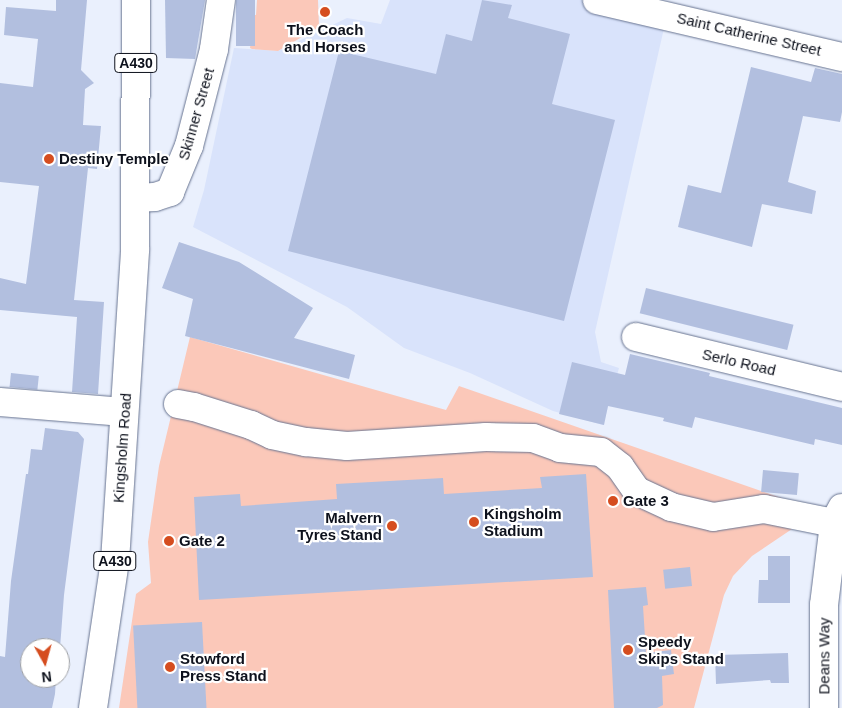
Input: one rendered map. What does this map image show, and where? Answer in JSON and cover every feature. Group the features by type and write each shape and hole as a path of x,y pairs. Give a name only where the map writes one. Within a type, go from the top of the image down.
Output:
{"street":[{"name":"A430","path":"135,192 136,0"},
{"name":"Skinner Street","path":"135,192 155,197 170,192 189,146 214,49 221,0"},
{"name":"Saint Catherine Street","path":"597,0 842,57"},
{"name":"Kingsholm Road","path":"93,708 115,561 135,249 135,192"},
{"name":"Serlo Road","path":"636,337 842,387"},
{"path":"0,402 124,412"},
{"path":"178,404 194,407 251,425 272,435 306,442 347,446 486,437 533,438 560,448 601,452 620,467 637,491 671,507 713,517 764,509 838,515"},
{"name":"Deans Way","path":"824,708 824,604 838,515"}],"shaded area":[{"path":"257,0 318,0 319,27 278,51 252,49 250,48"},
{"path":"390,0 597,0 667,15 595,332 601,362 619,368 603,425 553,411 470,373 404,348 347,307 193,227 204,190 234,48 278,51 347,18 381,24"},
{"name":"Kingsholm Stadium","path":"190,337 446,410 459,386 796,503 792,529 752,556 733,576 724,595 694,708 119,708 136,594 151,583 148,542 159,466"}],"building":[{"path":"56,0 87,0 81,70 94,83 85,89 83,125 101,126 97,169 88,168 74,300 104,302 98,394 72,392 77,317 0,310 0,278 26,284 39,186 0,182 0,83 33,87 38,39 4,35 6,7 56,11"},
{"path":"165,0 205,0 195,59 166,58"},
{"path":"236,0 255,0 255,46 236,46"},
{"path":"482,0 512,5 508,18 570,34 552,104 615,120 564,321 288,251 339,51 436,74 446,34 472,41"},
{"path":"751,67 811,82 815,68 842,74 842,112 840,122 803,116 788,182 816,191 812,214 762,204 752,247 678,227 688,185 721,193"},
{"path":"179,242 239,262 313,308 294,338 355,355 349,379 185,336 193,299 162,288"},
{"path":"646,288 793,325 787,350 640,313"},
{"path":"630,354 710,373 709,376 842,408 842,445 815,439 814,445 695,417 692,428 663,421 664,418 608,406 604,425 559,414 572,362 625,375"},
{"path":"11,373 39,376 37,390 10,387"},
{"path":"45,428 78,432 84,439 64,595 61,638 20,638 20,688 55,688 55,694 52,708 0,708 0,656 5,657 11,581 26,474 28,474 31,449 42,450"},
{"path":"763,470 799,473 797,495 761,492"},
{"name":"Malvern Tyres Stand","path":"586,474 593,577 199,600 194,497 240,494 241,506 337,499 336,484 443,478 444,494 542,488 540,477"},
{"path":"768,556 790,556 790,603 758,603 759,580 768,580"},
{"path":"690,567 692,586 665,589 663,570"},
{"name":"Speedy Skips Stand","path":"646,587 648,605 643,606 646,653 671,650 674,674 662,676 663,705 657,708 614,708 608,590"},
{"name":"Stowford Press Stand","path":"202,622 207,708 137,708 133,626"},
{"path":"788,653 789,683 771,683 770,680 716,684 715,655"}],"place":[{"name":"The Coach and Horses","path":"325,12"},
{"name":"Destiny Temple","path":"49,159"},
{"name":"Gate 3","path":"613,501"},
{"name":"Kingsholm Stadium","path":"474,522"},
{"name":"Malvern Tyres Stand","path":"392,526"},
{"name":"Gate 2","path":"169,541"},
{"name":"Speedy Skips Stand","path":"628,650"},
{"name":"Stowford Press Stand","path":"170,667"}]}
